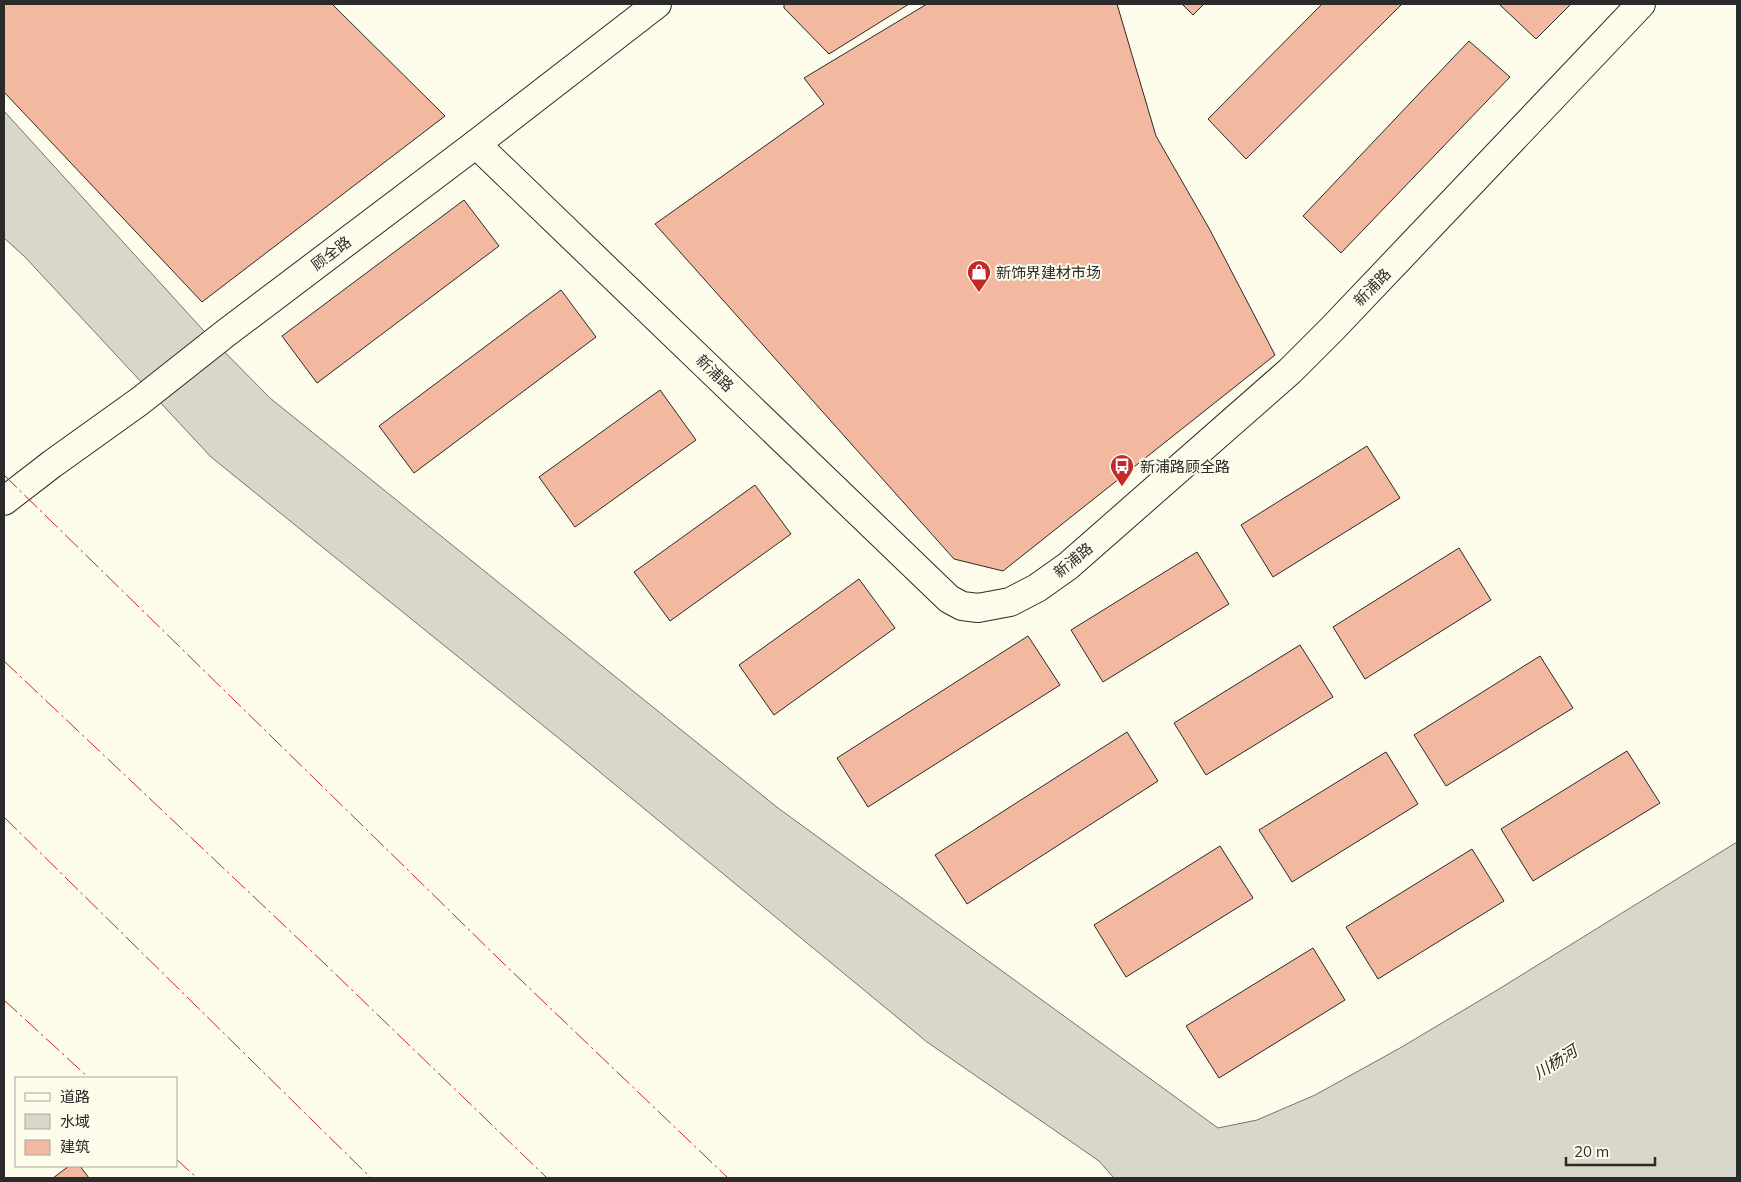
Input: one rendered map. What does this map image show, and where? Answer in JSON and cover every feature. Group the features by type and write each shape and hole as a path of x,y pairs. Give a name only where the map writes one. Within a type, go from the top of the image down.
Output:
{"street":[{"name":"新浦路","path":"476,144 949,599 962,606 978,608 1010,602 1037,588 1068,566 1290,370 1333,328 1641,4"},
{"name":"顾全路","path":"4,501 140,401 226,333 476,144 653,5"}],"water":[{"name":"川杨河","path":"4,111 203,330 270,398 778,808 1218,1128 1257,1120 1315,1095 1400,1048 1494,992 1737,842 1737,1178 1114,1178 1099,1161 927,1042 561,740 211,457 24,256 4,238"}],"building":[{"path":"4,4 332,4 445,116 202,302 4,92"},
{"path":"784,4 909,4 829,54 784,8"},
{"name":"新饰界建材市场","path":"927,4 1117,4 1156,136 1210,230 1275,355 1003,571 954,559 655,224 824,104 804,78"},
{"path":"1182,4 1204,4 1193,15"},
{"path":"1322,4 1402,4 1246,159 1208,119"},
{"path":"1499,4 1571,4 1536,39"},
{"path":"1469,41 1510,77 1341,253 1303,216"},
{"path":"464,200 499,246 317,383 282,336"},
{"path":"561,290 596,337 414,473 379,426"},
{"path":"660,390 696,440 575,527 539,477"},
{"path":"1367,446 1400,498 1273,577 1241,525"},
{"path":"755,485 791,534 670,621 634,572"},
{"path":"1459,548 1491,600 1365,679 1333,627"},
{"path":"1197,552 1229,604 1103,682 1071,630"},
{"path":"859,579 895,628 774,715 739,665"},
{"path":"1028,636 1060,685 868,807 837,758"},
{"path":"1300,645 1333,697 1206,775 1174,723"},
{"path":"1540,656 1573,708 1446,786 1414,735"},
{"path":"1127,732 1158,781 967,904 935,855"},
{"path":"1627,751 1660,803 1533,881 1501,829"},
{"path":"1386,752 1418,804 1292,882 1259,830"},
{"path":"1220,846 1253,898 1126,977 1094,925"},
{"path":"1472,849 1504,901 1378,979 1346,927"},
{"path":"1313,948 1345,1000 1219,1078 1186,1026"},
{"path":"68,1167 81,1167 89,1178 53,1178"}],"power":[{"path":"4,475 502,962 728,1178"},
{"path":"4,661 325,964 547,1178"},
{"path":"4,817 371,1178"},
{"path":"4,1000 88,1077"},
{"path":"178,1161 197,1178"}],"place":[{"name":"新饰界建材市场","path":"979,293"},
{"name":"新浦路顾全路","path":"1122,487"}]}
